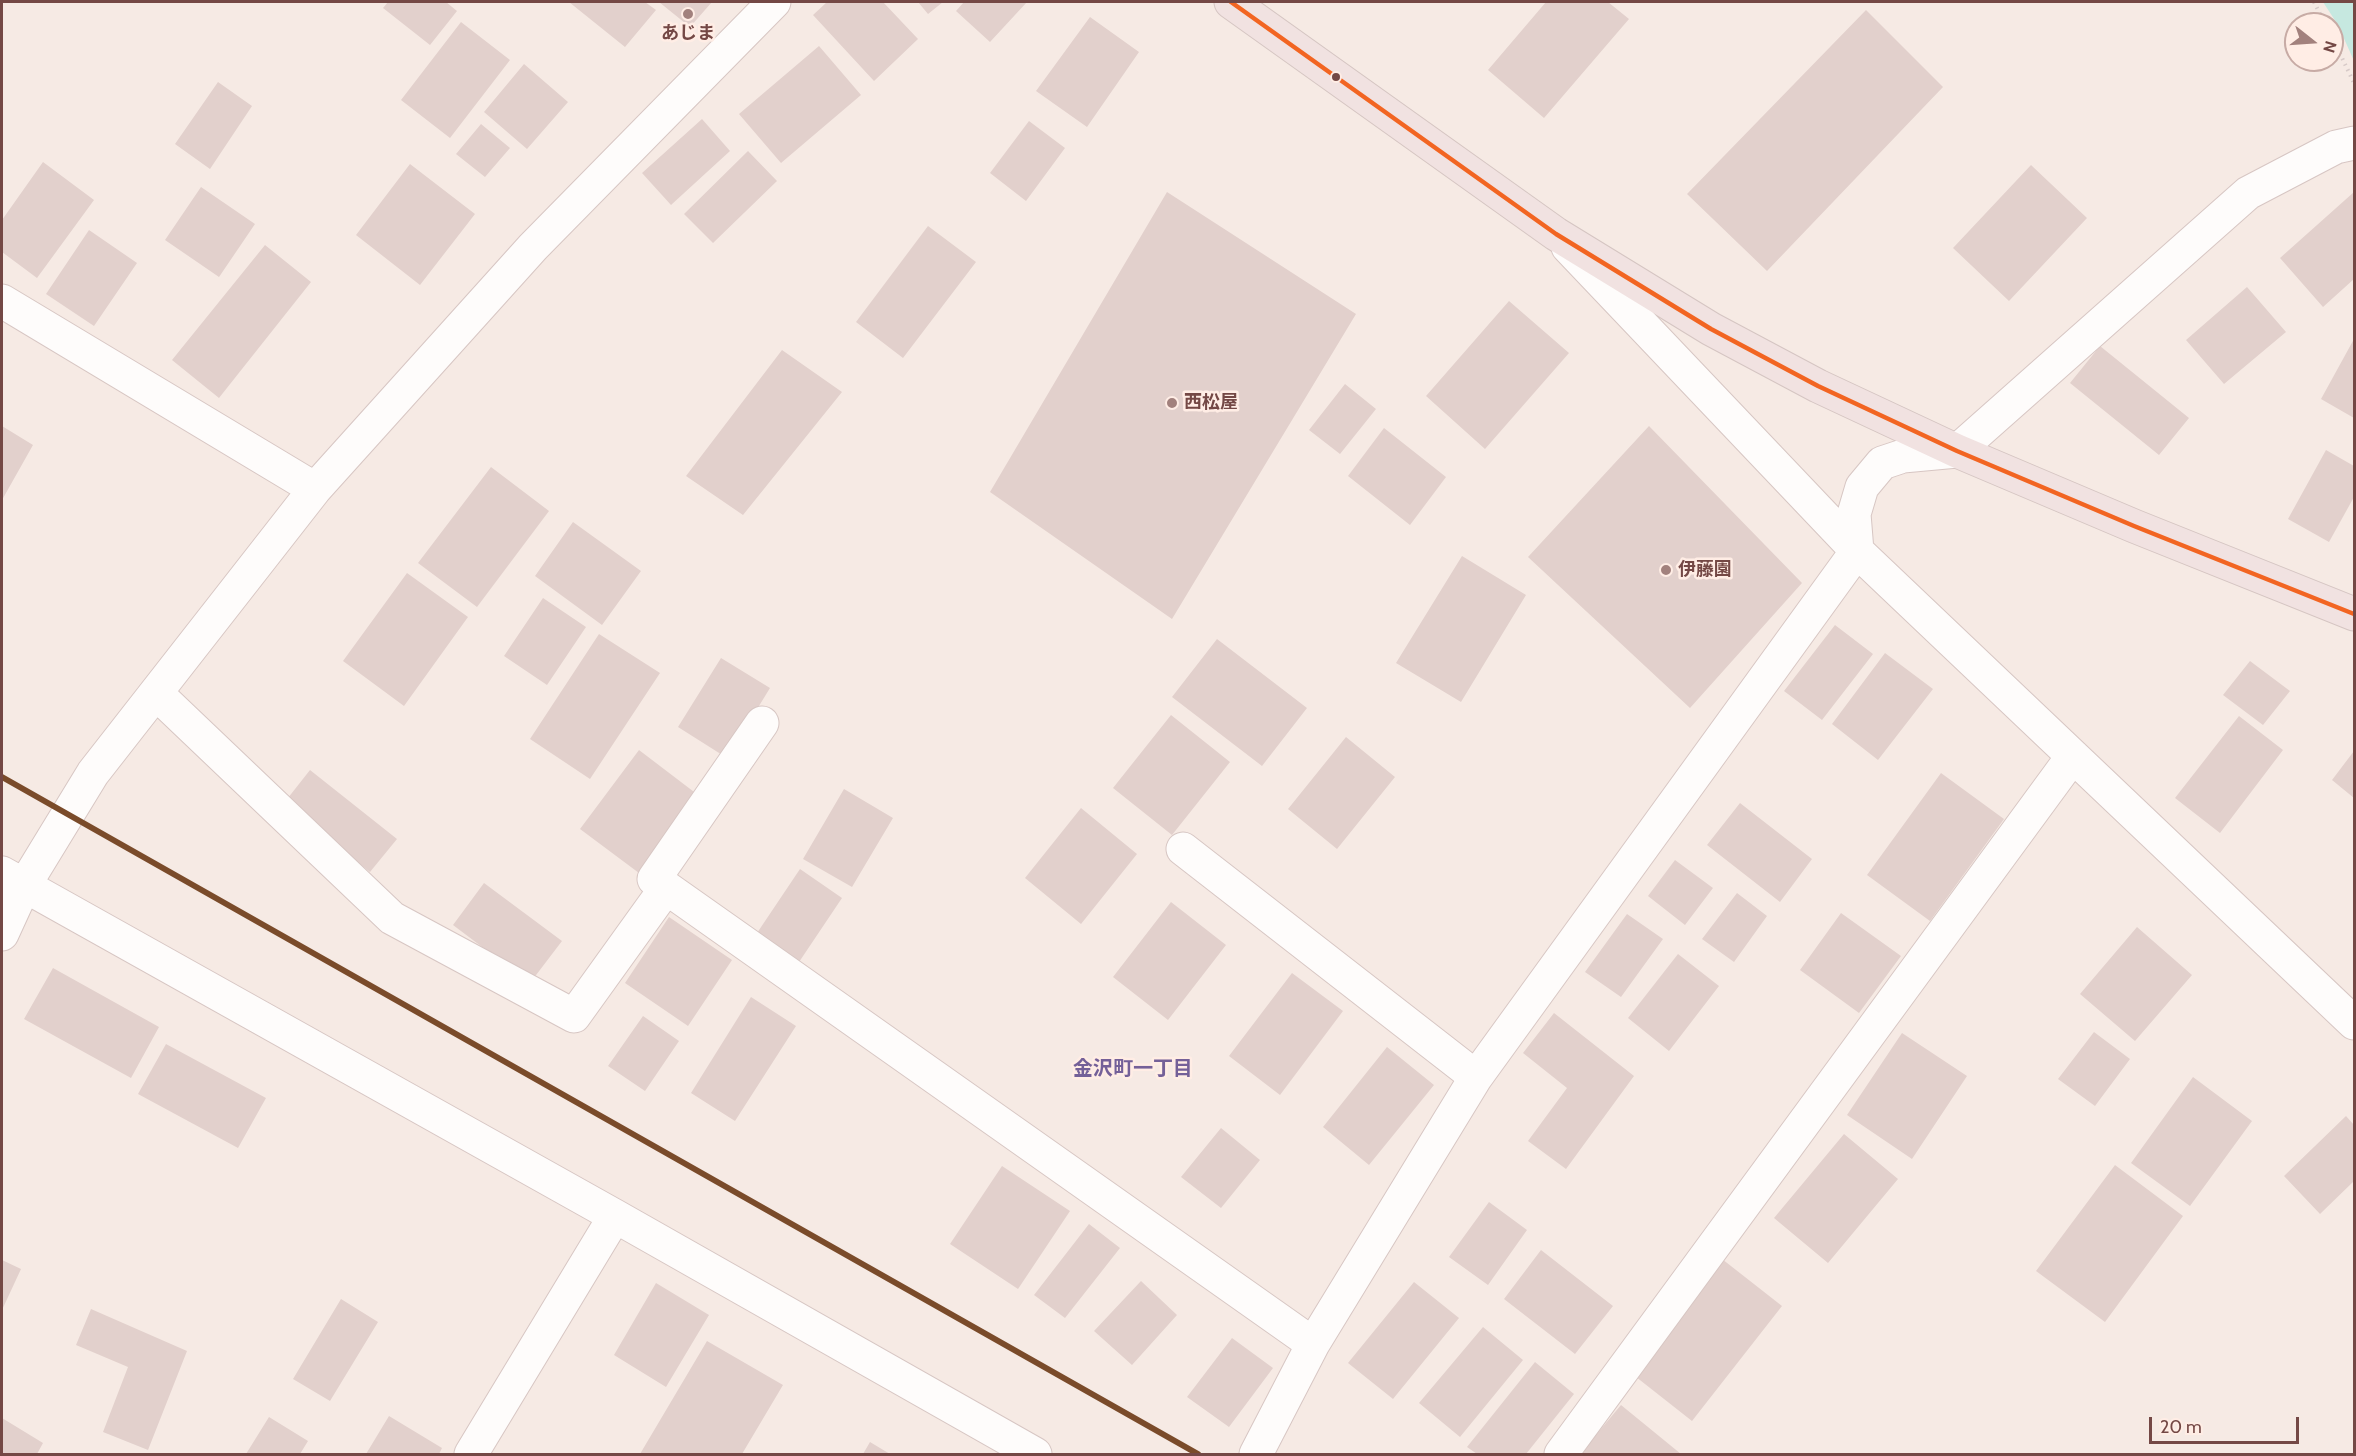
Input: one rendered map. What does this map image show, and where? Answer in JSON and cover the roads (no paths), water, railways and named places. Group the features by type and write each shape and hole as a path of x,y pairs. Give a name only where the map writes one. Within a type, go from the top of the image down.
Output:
{"highway":[{"path":"1231,2 1556,234 1711,329 1818,386 1957,451 2134,526 2355,614"}],"street":[{"path":"2,934 13,880 93,773 315,489 533,247 774,2"},
{"path":"1256,1455 1313,1344 1476,1077 1857,551 1854,514 1862,488 1882,463 1903,456 1957,451 2248,193 2336,147 2355,143"},
{"path":"1556,234 1857,551 2355,1023"},
{"path":"2,301 315,489"},
{"path":"156,693 392,918 574,1016 666,888"},
{"path":"762,723 654,879 1313,1344"},
{"path":"1561,1455 2073,756"},
{"path":"1183,849 1476,1077"},
{"path":"13,880 615,1216 1035,1455"},
{"path":"471,1455 615,1216"}],"water":[{"path":"2323,2 2353,2 2354,4 2354,61 2344,38 2344,12 2330,12"}],"place":[{"name":"あじま","path":"688,14"},
{"name":"西松屋","path":"1172,403"},
{"name":"伊藤園","path":"1666,570"}],"district":[{"name":"金沢町一丁目","path":"1133,1069"}]}
